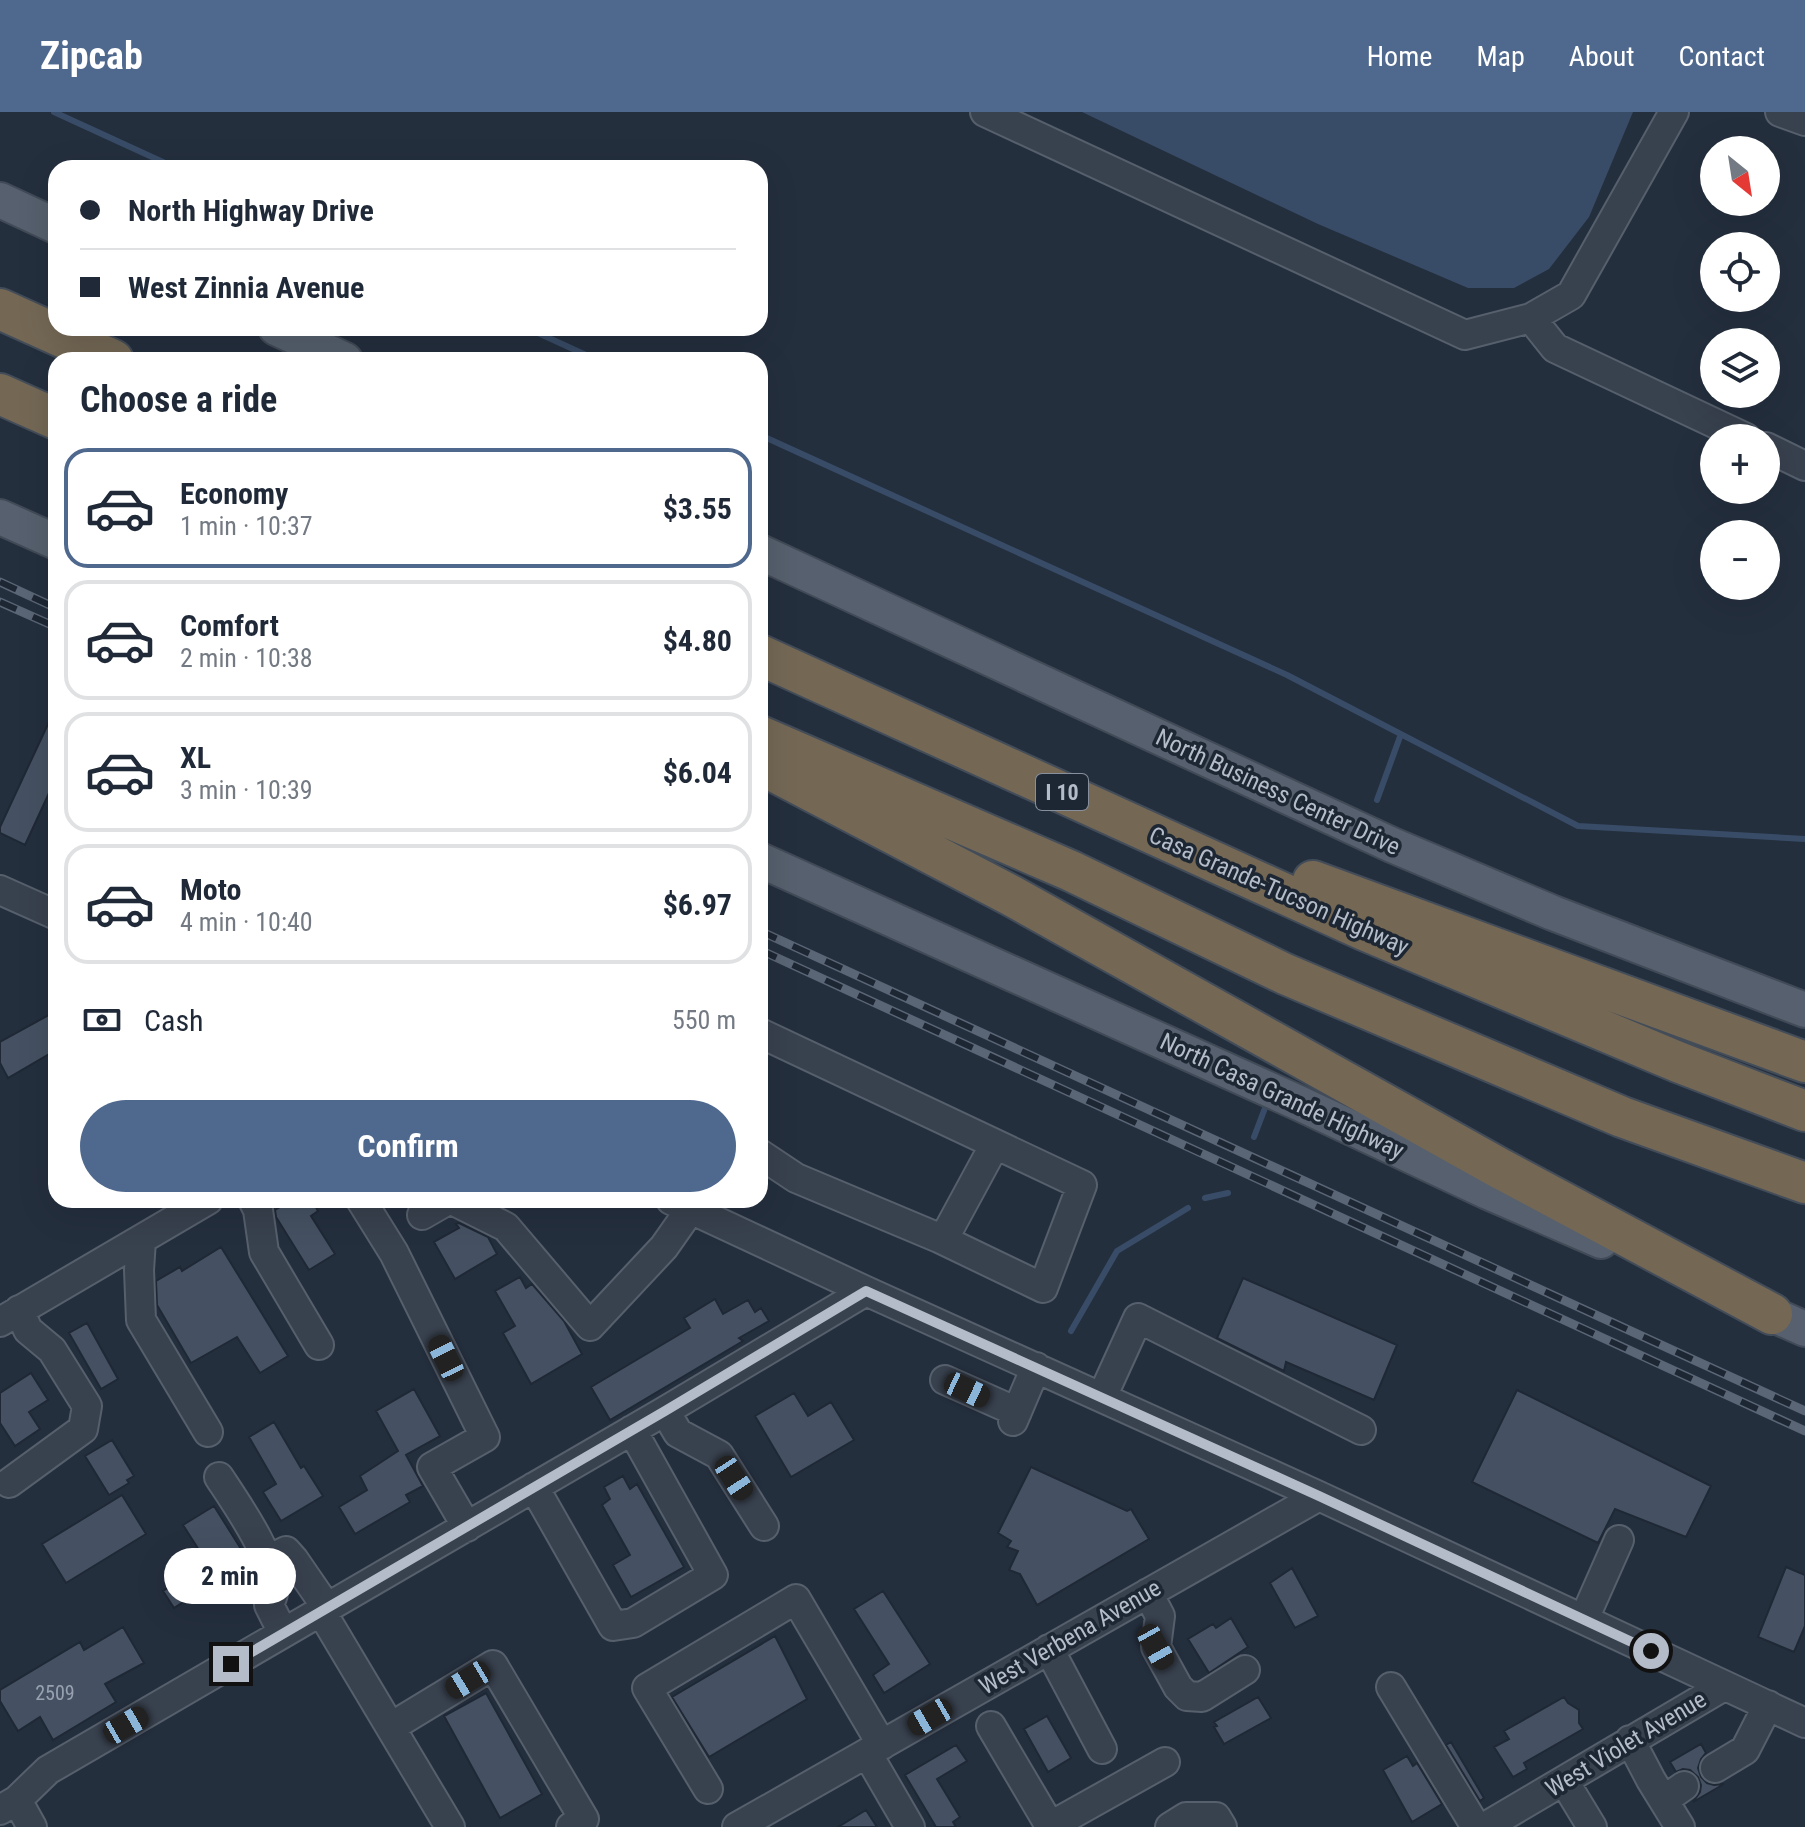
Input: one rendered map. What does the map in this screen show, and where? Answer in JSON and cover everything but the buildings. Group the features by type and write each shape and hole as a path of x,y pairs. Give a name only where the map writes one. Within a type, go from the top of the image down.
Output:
{"highway":[{"path":"0,309 48,331"},
{"path":"60,336 95,352"},
{"path":"0,394 48,415"},
{"name":"Casa Grande-Tucson Highway","path":"768,659 1364,930 1678,1062 1805,1111"},
{"path":"768,739 1071,871 1285,974 1622,1117 1805,1183"},
{"path":"768,768 1059,922 1499,1168 1789,1322"},
{"path":"1025,776 1805,1062"}],"main road":[{"path":"0,200 48,222"},
{"path":"293,336 328,352"},
{"path":"0,517 48,538"},
{"name":"North Business Center Drive","path":"768,556 1392,845 1553,913 1805,1010"},
{"name":"North Casa Grande Highway","path":"768,864 1301,1104 1488,1192 1789,1322"}],"street":[{"path":"985,112 1465,335 1531,318 1571,295 1674,112"},
{"path":"1780,112 1805,121"},
{"path":"1531,318 1555,348 1716,424"},
{"path":"1780,454 1805,466"},
{"path":"0,890 48,911"},
{"path":"768,1037 1082,1185 1043,1288 943,1240 796,1178 768,1159"},
{"path":"943,1240 995,1144"},
{"path":"9,1483 83,1429 87,1406 52,1350 10,1316 195,1208"},
{"path":"257,1208 264,1252 319,1345"},
{"path":"366,1208 394,1253 485,1437 432,1467 467,1527"},
{"path":"422,1215 435,1208"},
{"path":"467,1208 506,1227 590,1326 664,1247 684,1208"},
{"path":"697,1208 866,1291 1319,1496 1805,1723"},
{"path":"141,1240 141,1320 208,1432"},
{"path":"32,1827 6,1800 48,1770 866,1291"},
{"path":"1102,1397 1138,1318 1361,1430"},
{"path":"945,1380 1015,1417 1036,1367"},
{"path":"665,1411 678,1433 719,1455 764,1526"},
{"path":"534,1487 613,1626 633,1623 713,1575 632,1430"},
{"path":"219,1477 242,1511 268,1560 274,1591 269,1605 283,1633"},
{"name":"West Verbena Avenue","path":"753,1823 874,1749 1319,1496"},
{"path":"1584,1619 1619,1540"},
{"path":"268,1560 286,1551 294,1560 450,1827"},
{"path":"1148,1593 1160,1616 1156,1647 1178,1687 1187,1696 1202,1697 1245,1670"},
{"path":"708,1789 647,1688 796,1599 874,1749 910,1827"},
{"path":"1049,1649 1102,1749"},
{"path":"391,1727 493,1665 584,1819 571,1827"},
{"name":"West Violet Avenue","path":"1485,1827 1724,1686"},
{"path":"1391,1687 1476,1827"},
{"path":"1715,1768 1745,1750 1768,1705"},
{"path":"991,1726 1049,1827 1165,1762"},
{"path":"1630,1740 1674,1793 1680,1827"},
{"path":"1564,1781 1592,1827"},
{"path":"1170,1827 1186,1817 1216,1817 1222,1827"}],"water":[{"path":"1082,112 1633,112 1589,217 1549,269 1514,288 1468,288 1318,224"}],"waterway":[{"path":"54,112 159,160"},
{"path":"544,336 580,352"},
{"path":"768,439 1287,675 1578,826 1805,839"},
{"path":"1377,800 1401,734"},
{"path":"1254,1137 1265,1108"},
{"path":"1205,1198 1228,1193"},
{"path":"1071,1331 1117,1251 1188,1208"}],"railway":[{"path":"0,582 48,604"},
{"path":"0,602 48,623"},
{"path":"768,935 1805,1411"},
{"path":"768,954 1805,1431"}],"route":[{"path":"231,1664 866,1291 1319,1496 1651,1651"}]}
